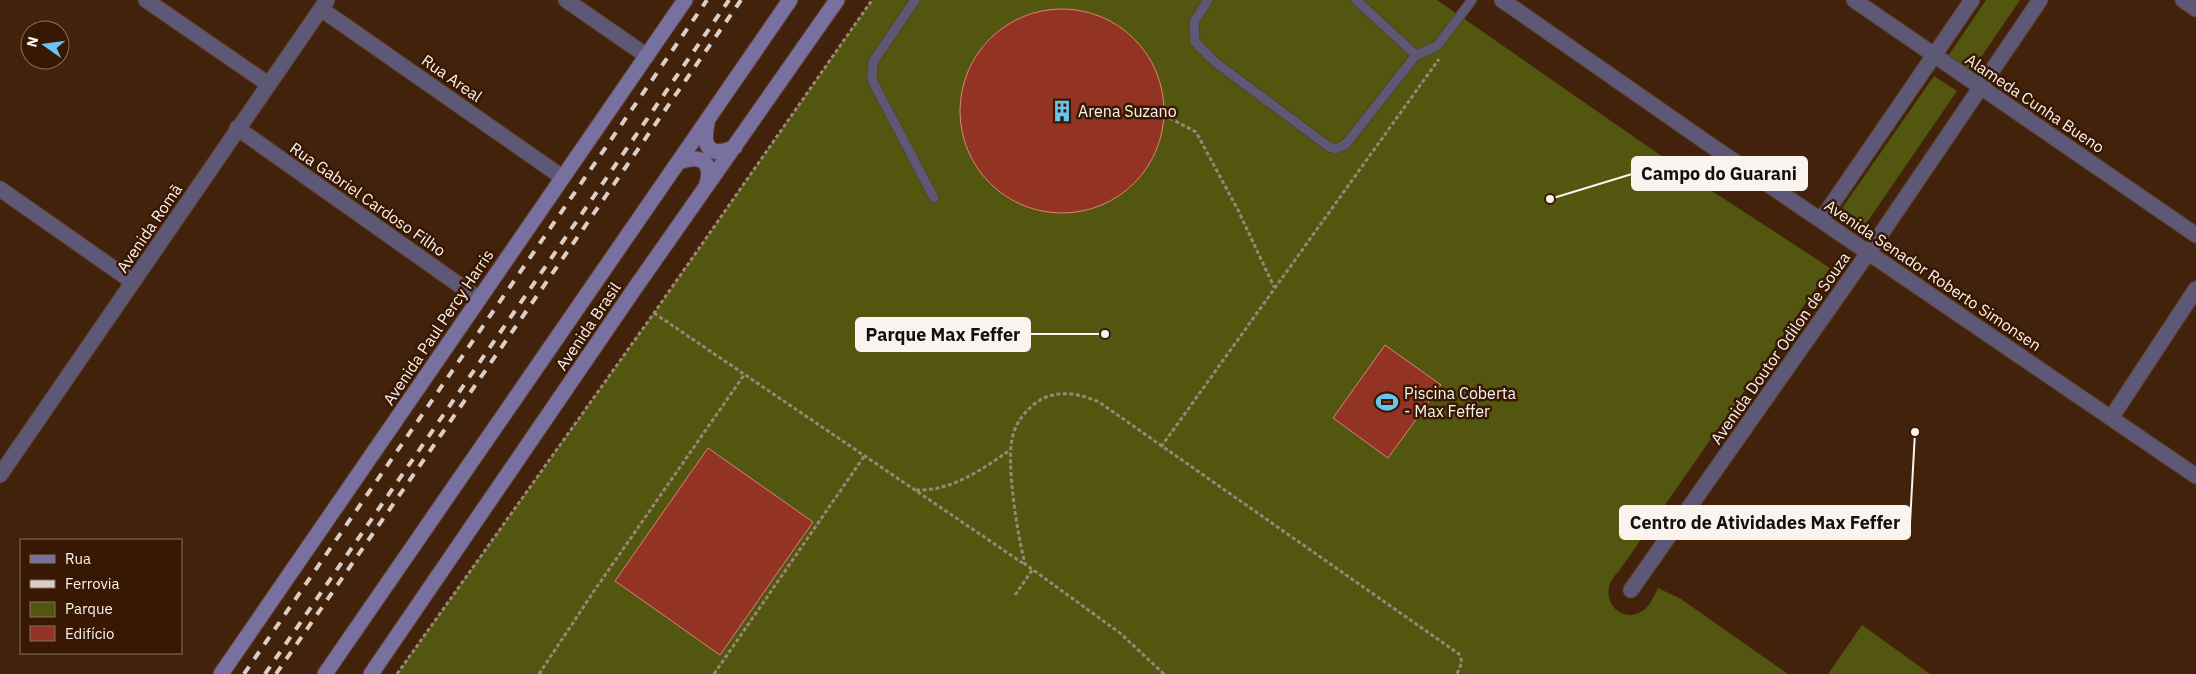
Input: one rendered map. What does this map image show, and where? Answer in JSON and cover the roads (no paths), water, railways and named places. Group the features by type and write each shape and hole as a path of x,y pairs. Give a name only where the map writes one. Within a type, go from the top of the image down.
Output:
{"main road":[{"name":"Avenida Paul Percy Harris","path":"221,674 685,0"},
{"name":"Avenida Brasil","path":"325,674 790,0"},
{"name":"Avenida Brasil","path":"371,674 635,288 736,147 837,0"},
{"path":"707,121 705,138 707,146 711,150 725,152 736,147"},
{"path":"679,162 694,158 707,164 710,170 705,191"}],"street":[{"path":"146,0 268,84"},
{"path":"566,0 647,56"},
{"name":"Avenida Senador Roberto Simonsen","path":"1502,0 1703,140 2196,476"},
{"name":"Alameda Cunha Bueno","path":"1854,0 2196,234"},
{"path":"1821,220 1972,0"},
{"name":"Avenida Doutor Odilon de Souza","path":"1631,590 1868,253 1979,87 2040,0"},
{"path":"2183,0 2196,9"},
{"name":"Avenida Romã","path":"0,475 324,4"},
{"name":"Rua Areal","path":"324,4 562,177"},
{"name":"Rua Gabriel Cardoso Filho","path":"237,128 479,299"},
{"path":"0,189 133,282"},
{"path":"2111,418 2196,289"}],"lane":[{"path":"915,0 873,62 872,80 934,198"},
{"path":"1208,0 1194,22 1195,42 1215,62 1329,147 1336,149 1346,144 1416,55 1437,46 1472,0"},
{"path":"1356,0 1416,55"}],"railway":[{"path":"244,674 707,0"},
{"path":"265,674 729,0"},
{"path":"276,674 741,0"}],"place":[{"name":"Arena Suzano","path":"1062,111"},
{"name":"Campo do Guarani","path":"1550,199"},
{"name":"Parque Max Feffer","path":"1105,334"},
{"name":"Piscina Coberta - Max Feffer","path":"1387,402"},
{"name":"Centro de Atividades Max Feffer","path":"1915,432"}]}
